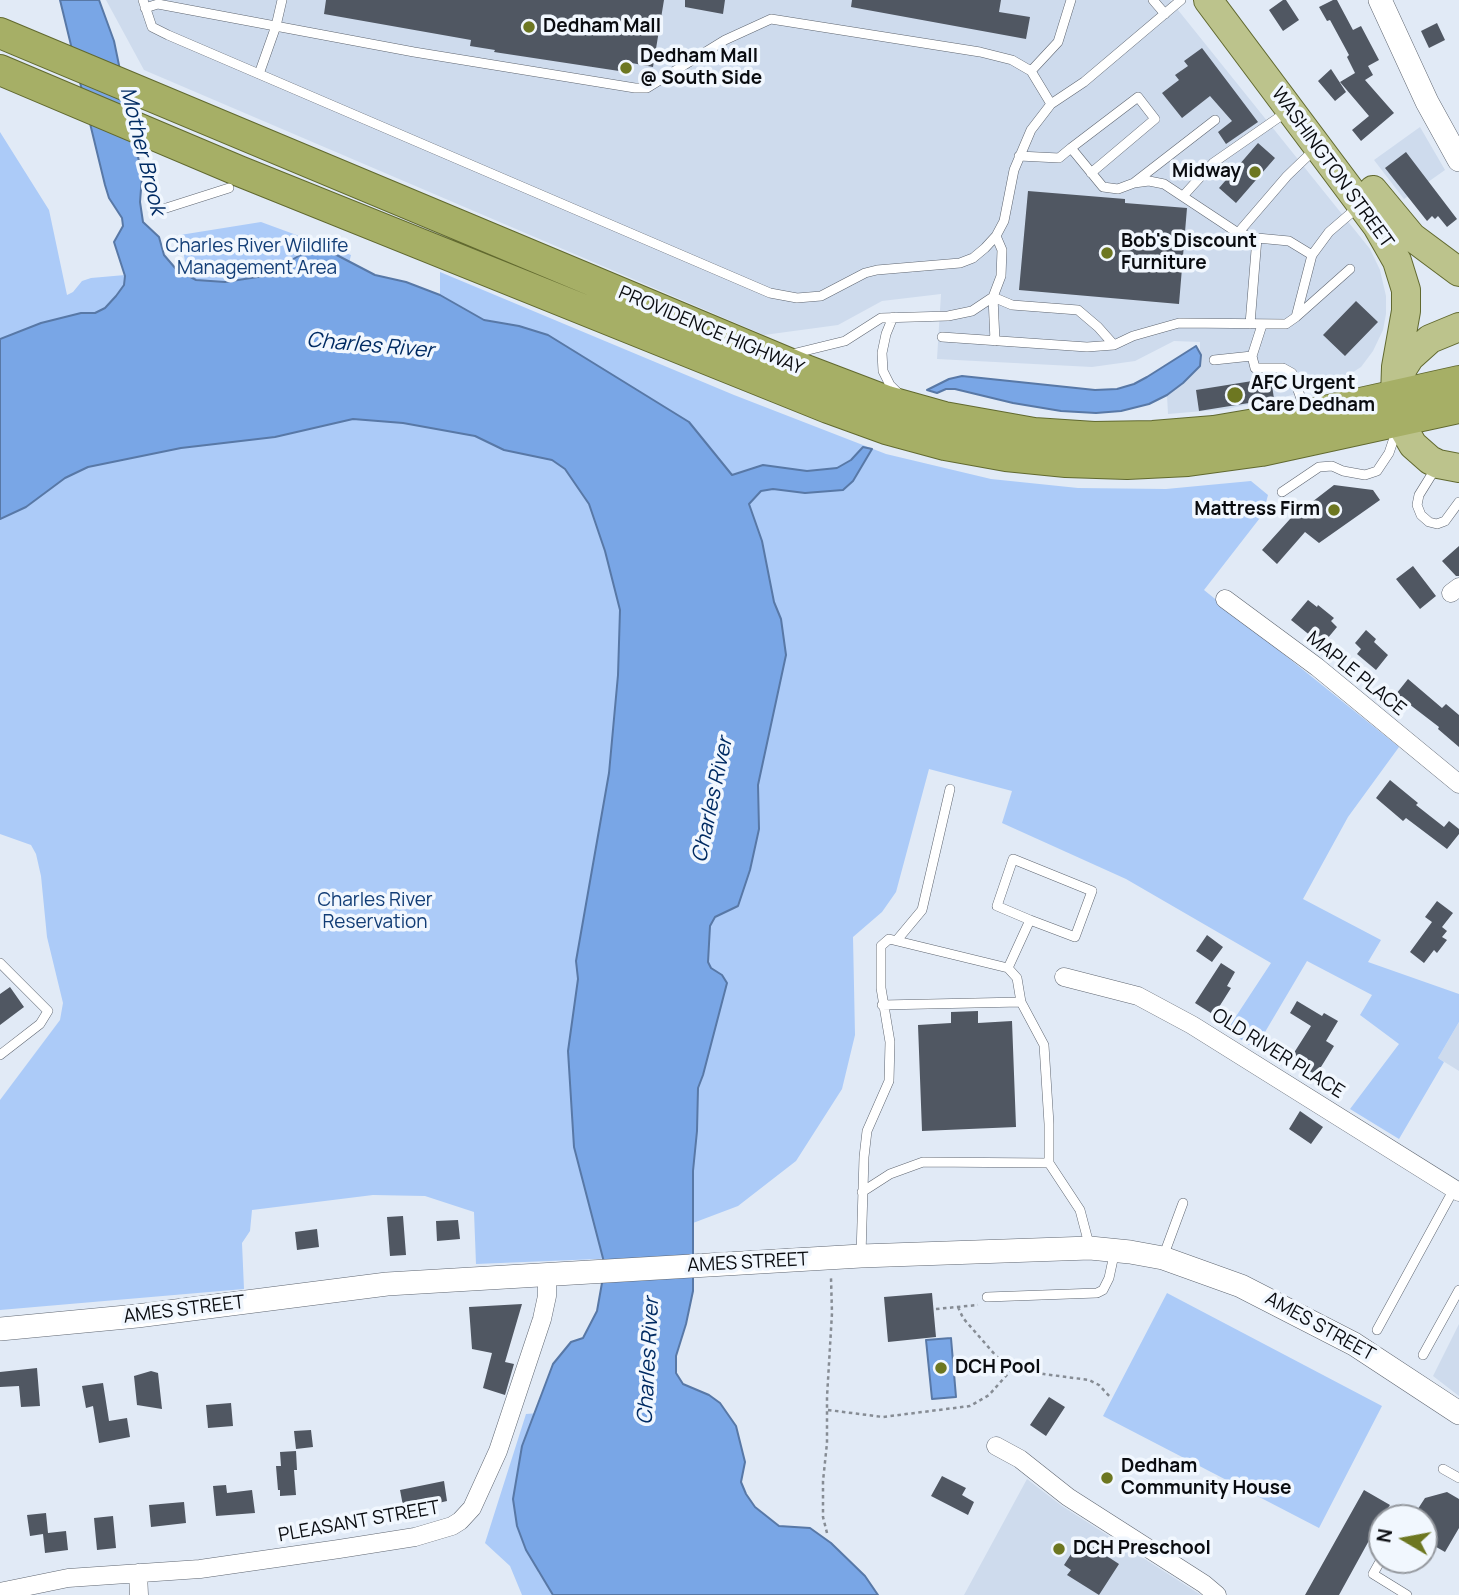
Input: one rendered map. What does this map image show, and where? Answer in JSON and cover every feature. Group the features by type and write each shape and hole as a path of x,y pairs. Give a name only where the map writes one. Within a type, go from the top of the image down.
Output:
{"highway":[{"name":"PROVIDENCE HIGHWAY","path":"3,33 773,357 859,391 914,409 1004,429 1054,435 1124,437 1214,430 1306,415 1459,408"},
{"name":"PROVIDENCE HIGHWAY","path":"0,70 155,136 837,411 886,429 945,445 1006,456 1066,462 1158,463 1243,454 1397,409 1459,381"}],"main road":[{"name":"WASHINGTON STREET","path":"1208,0 1389,244 1403,275 1406,290 1406,311 1396,367 1397,409"},
{"name":"WASHINGTON STREET","path":"1231,0 1392,215 1412,237 1459,272"},
{"path":"1452,468 1423,455 1413,445 1397,409 1403,368 1410,357 1430,339 1459,327"}],"street":[{"path":"1380,0 1427,102 1459,160"},
{"name":"MAPLE PLACE","path":"1225,599 1317,667 1459,785"},
{"name":"OLD RIVER PLACE","path":"1064,977 1138,996 1192,1025 1457,1191"},
{"name":"AMES STREET","path":"0,1329 136,1316 387,1284 861,1256 1090,1248 1163,1258 1241,1286 1298,1313 1366,1351 1459,1413"},
{"name":"PLEASANT STREET","path":"0,1592 68,1578 200,1569 352,1547 436,1532 460,1521 477,1500 503,1436 542,1319 547,1296 547,1274"},
{"path":"996,1446 1020,1459 1068,1497 1217,1595"},
{"path":"138,1573 139,1595"}],"lane":[{"path":"259,74 282,0"},
{"path":"1031,71 1058,42 1070,0"},
{"path":"1153,0 1164,14"},
{"path":"1051,104 1031,71 1012,60 980,52 771,19 725,40 647,88 635,88 414,52 158,4 144,4 152,27 751,285 784,296 810,298 821,296 865,273 877,270 960,263 973,258 996,236 1004,221 1019,156 1031,130 1051,104 1084,82 1181,0"},
{"path":"1019,156 1059,158 1138,97 1155,119 1091,173"},
{"path":"1184,195 1213,163 1290,110"},
{"path":"1134,183 1215,120"},
{"path":"1238,233 1287,176 1318,146"},
{"path":"1071,148 1103,187 1118,189 1149,181 1164,184 1238,233 1257,239 1289,240 1312,256"},
{"path":"160,210 229,188"},
{"path":"1296,317 1312,256 1329,232 1361,204"},
{"path":"996,236 1002,250 1000,276 993,298 996,341"},
{"path":"1250,324 1257,239"},
{"path":"942,337 1087,347 1114,345 1133,336 1179,323 1218,321 1286,324 1350,270"},
{"path":"773,357 845,341 881,318 948,316 972,311 993,298"},
{"path":"993,298 1012,305 1078,310 1114,345"},
{"path":"893,317 884,343 883,371 890,385 914,409"},
{"path":"1262,325 1252,356 1255,368 1283,368 1292,373 1306,415"},
{"path":"1214,360 1252,356"},
{"path":"1282,492 1319,467 1332,466 1365,475 1377,471 1389,453 1397,409"},
{"path":"1452,468 1419,495 1417,505 1429,522 1437,524 1445,521 1459,502"},
{"path":"897,940 922,910 950,789"},
{"path":"1013,859 1092,891 1075,937 1030,920 997,906 1013,859"},
{"path":"1008,968 1030,920"},
{"path":"861,1256 867,1131 889,1081 890,1042 882,1005 881,946 889,939 1008,968 1017,978 1021,1002 1044,1045 1049,1163 1080,1210 1090,1248"},
{"path":"0,963 48,1011 40,1024 0,1055"},
{"path":"882,1005 1021,1002"},
{"path":"862,1192 890,1174 923,1162 1049,1163"},
{"path":"1377,1330 1457,1191"},
{"path":"1163,1258 1183,1203"},
{"path":"987,1297 1097,1293 1110,1278 1115,1250"},
{"path":"1423,1355 1459,1290"},
{"path":"1443,1469 1459,1478"},
{"path":"1373,1574 1407,1595"}],"path":[{"path":"827,1533 823,1517 823,1482 832,1314 830,1258"},
{"path":"936,1309 981,1305 987,1297"},
{"path":"958,1307 962,1318 997,1357 1036,1373 1089,1380 1111,1398"},
{"path":"827,1410 883,1417 970,1406 989,1395 1012,1369"}],"shaded area":[{"name":"Dedham Mall","path":"106,0 1170,0 1370,249 1380,270 1386,296 1383,330 1373,351 1361,367 1330,387 1227,409 1168,414 1167,395 1200,366 1200,342 1174,341 1135,361 1092,367 937,359 941,294 882,301 838,325 764,335 144,70"},
{"path":"1420,127 1445,170 1404,199 1374,160"},
{"path":"1459,1022 1459,1071 1438,1058"},
{"path":"1459,1324 1459,1396 1433,1376"},
{"name":"DCH Preschool","path":"1027,1479 1062,1506 1201,1595 964,1595"}],"green space":[{"path":"0,132 49,210 67,295 82,281 125,275 124,285 105,308 95,313 81,313 0,343"},
{"name":"Charles River Wildlife Management Area","path":"261,222 351,255 343,287 189,282 180,235"},
{"path":"440,272 734,395 886,454 991,479 1078,488 1166,489 1251,481 1268,495 1263,514 1204,590 1399,747 1348,817 1303,899 1381,940 1368,962 1459,994 1459,1022 1438,1058 1444,1062 1399,1139 1350,1109 1399,1044 1360,1015 1372,995 1307,961 1255,1049 1227,1030 1271,963 1126,879 1002,823 1012,791 929,769 896,892 882,912 853,937 855,1035 842,1089 796,1161 738,1206 693,1223 678,1219 701,928 743,846 519,326 484,320 440,295"},
{"name":"Charles River Reservation","path":"203,360 616,458 646,1257 476,1264 474,1212 425,1196 373,1195 252,1210 250,1231 242,1243 244,1289 0,1310 0,1100 60,1020 63,1003 47,937 36,854 31,845 0,834 0,519 27,507 65,478 88,467 211,444"},
{"path":"1167,1293 1382,1406 1319,1528 1103,1416"},
{"path":"539,1413 538,1572 553,1595 522,1595 510,1566 485,1543 526,1414"}],"water":[{"name":"Charles River","path":"60,0 99,0 114,41 142,176 140,202 143,222 159,237 164,255 176,269 196,280 225,282 264,276 309,250 329,251 375,275 406,282 440,295 484,320 519,326 548,335 689,422 732,475 763,465 807,471 837,468 851,460 863,447 872,449 853,481 843,490 805,493 773,489 761,491 749,504 762,541 774,602 781,619 786,655 758,785 759,829 750,870 738,906 715,917 710,926 708,962 727,983 698,1088 693,1171 693,1291 676,1356 676,1373 683,1384 720,1403 736,1426 745,1462 741,1482 755,1507 779,1526 810,1528 831,1543 865,1576 878,1595 553,1595 526,1550 517,1526 513,1499 522,1446 553,1364 571,1342 583,1338 597,1311 605,1266 574,1147 568,1051 578,979 576,961 609,773 618,675 620,610 605,551 589,504 565,469 552,460 504,450 475,436 403,423 353,419 275,437 181,448 88,467 65,478 26,507 0,519 0,339 41,323 81,313 95,313 105,308 124,285 125,276 114,242 123,226 122,218 109,198 105,185"},
{"path":"1196,346 1201,355 1200,366 1183,383 1149,404 1121,411 1061,411 955,389 937,393 927,390 962,376 1095,390 1117,389 1147,377"},
{"name":"DCH Pool","path":"951,1338 956,1397 932,1399 926,1340"}],"building":[{"name":"Dedham Mall","path":"326,0 664,0 653,67 621,61 619,71 494,52 495,50 470,46 471,40 324,14"},
{"path":"685,0 725,0 723,14 685,7"},
{"path":"852,0 1001,0 999,12 1030,17 1026,39 851,7"},
{"path":"1286,0 1299,20 1283,31 1269,10"},
{"path":"1337,0 1353,30 1361,26 1379,60 1368,66 1373,75 1365,80 1394,113 1361,141 1352,130 1369,116 1340,82 1355,73 1347,57 1349,55 1330,20 1327,21 1319,7"},
{"path":"1437,23 1445,40 1429,48 1421,31"},
{"path":"1202,48 1258,122 1226,144 1218,132 1232,121 1210,96 1182,118 1162,93 1179,80 1175,75 1188,66 1184,61"},
{"path":"1331,69 1346,92 1335,101 1318,81"},
{"path":"1258,143 1275,158 1236,203 1219,188"},
{"path":"1406,152 1457,219 1447,227 1438,216 1435,219 1432,216 1427,221 1385,168"},
{"path":"1028,191 1125,199 1125,203 1187,208 1179,304 1019,290"},
{"path":"1356,301 1378,322 1345,356 1323,335"},
{"name":"AFC Urgent Care Dedham","path":"1271,378 1274,399 1199,411 1196,390"},
{"name":"Mattress Firm","path":"1334,485 1373,490 1380,500 1319,543 1305,532 1277,564 1262,550 1290,519"},
{"path":"1459,546 1459,576 1456,576 1442,561"},
{"path":"1413,566 1436,596 1420,609 1396,579"},
{"path":"1308,600 1334,618 1331,621 1337,627 1322,645 1291,620"},
{"path":"1366,630 1388,655 1376,670 1357,654 1361,649 1355,643"},
{"path":"1408,679 1442,708 1446,704 1459,715 1459,747 1438,729 1439,727 1396,694"},
{"path":"1390,780 1444,827 1449,821 1459,829 1459,834 1447,849 1406,818 1403,821 1376,798"},
{"path":"1437,901 1453,913 1442,927 1447,931 1442,937 1447,940 1437,953 1434,950 1424,963 1410,952 1432,922 1425,917"},
{"path":"1207,935 1223,947 1212,962 1196,951"},
{"path":"1221,963 1235,972 1227,986 1231,988 1214,1015 1195,1003"},
{"path":"10,987 24,1007 0,1025 0,994"},
{"path":"1297,1001 1322,1016 1324,1013 1338,1021 1326,1041 1334,1046 1316,1075 1290,1059 1311,1026 1290,1013"},
{"path":"978,1011 978,1023 1012,1021 1016,1127 922,1131 918,1025 951,1023 951,1012"},
{"path":"1300,1111 1323,1127 1311,1144 1289,1129"},
{"path":"403,1216 406,1255 390,1256 387,1217"},
{"path":"458,1220 460,1239 437,1241 436,1221"},
{"path":"317,1229 319,1247 297,1250 295,1232"},
{"path":"932,1293 936,1337 888,1342 884,1297"},
{"path":"522,1304 505,1362 514,1364 505,1395 483,1388 492,1353 472,1349 469,1307"},
{"path":"37,1368 40,1406 21,1407 19,1386 0,1387 0,1372"},
{"path":"151,1371 158,1373 162,1409 137,1405 134,1376"},
{"path":"103,1383 109,1421 127,1418 130,1437 99,1443 93,1406 86,1408 82,1386"},
{"path":"1049,1397 1065,1407 1046,1436 1030,1425"},
{"path":"231,1403 233,1426 208,1428 206,1405"},
{"path":"311,1430 313,1447 296,1449 294,1431"},
{"path":"296,1451 296,1495 280,1496 276,1466 281,1466 280,1452"},
{"path":"942,1476 966,1488 962,1495 974,1502 968,1515 931,1496"},
{"path":"444,1481 447,1501 404,1511 400,1490"},
{"path":"226,1485 227,1493 252,1490 255,1513 216,1516 213,1486"},
{"path":"1364,1490 1388,1504 1368,1504 1368,1542 1339,1595 1305,1595"},
{"path":"1447,1492 1459,1499 1459,1528 1445,1552 1438,1548 1438,1504 1421,1504 1425,1498"},
{"path":"184,1502 186,1523 151,1527 149,1505"},
{"path":"46,1513 48,1533 66,1531 68,1550 45,1553 43,1534 30,1536 27,1515"},
{"path":"113,1516 116,1548 97,1550 94,1518"},
{"path":"1087,1543 1119,1564 1099,1595 1067,1575 1071,1570 1064,1565 1073,1551 1079,1555"}],"place":[{"name":"Dedham Mall","path":"529,27"},
{"name":"Dedham Mall @ South Side","path":"626,68"},
{"name":"Midway","path":"1255,172"},
{"name":"Bob's Discount Furniture","path":"1107,253"},
{"name":"AFC Urgent Care Dedham","path":"1235,395"},
{"name":"Mattress Firm","path":"1334,510"},
{"name":"DCH Pool","path":"941,1368"},
{"name":"Dedham Community House","path":"1107,1478"},
{"name":"DCH Preschool","path":"1059,1549"}],"water label":[{"name":"Mother Brook","path":"142,151"}]}
